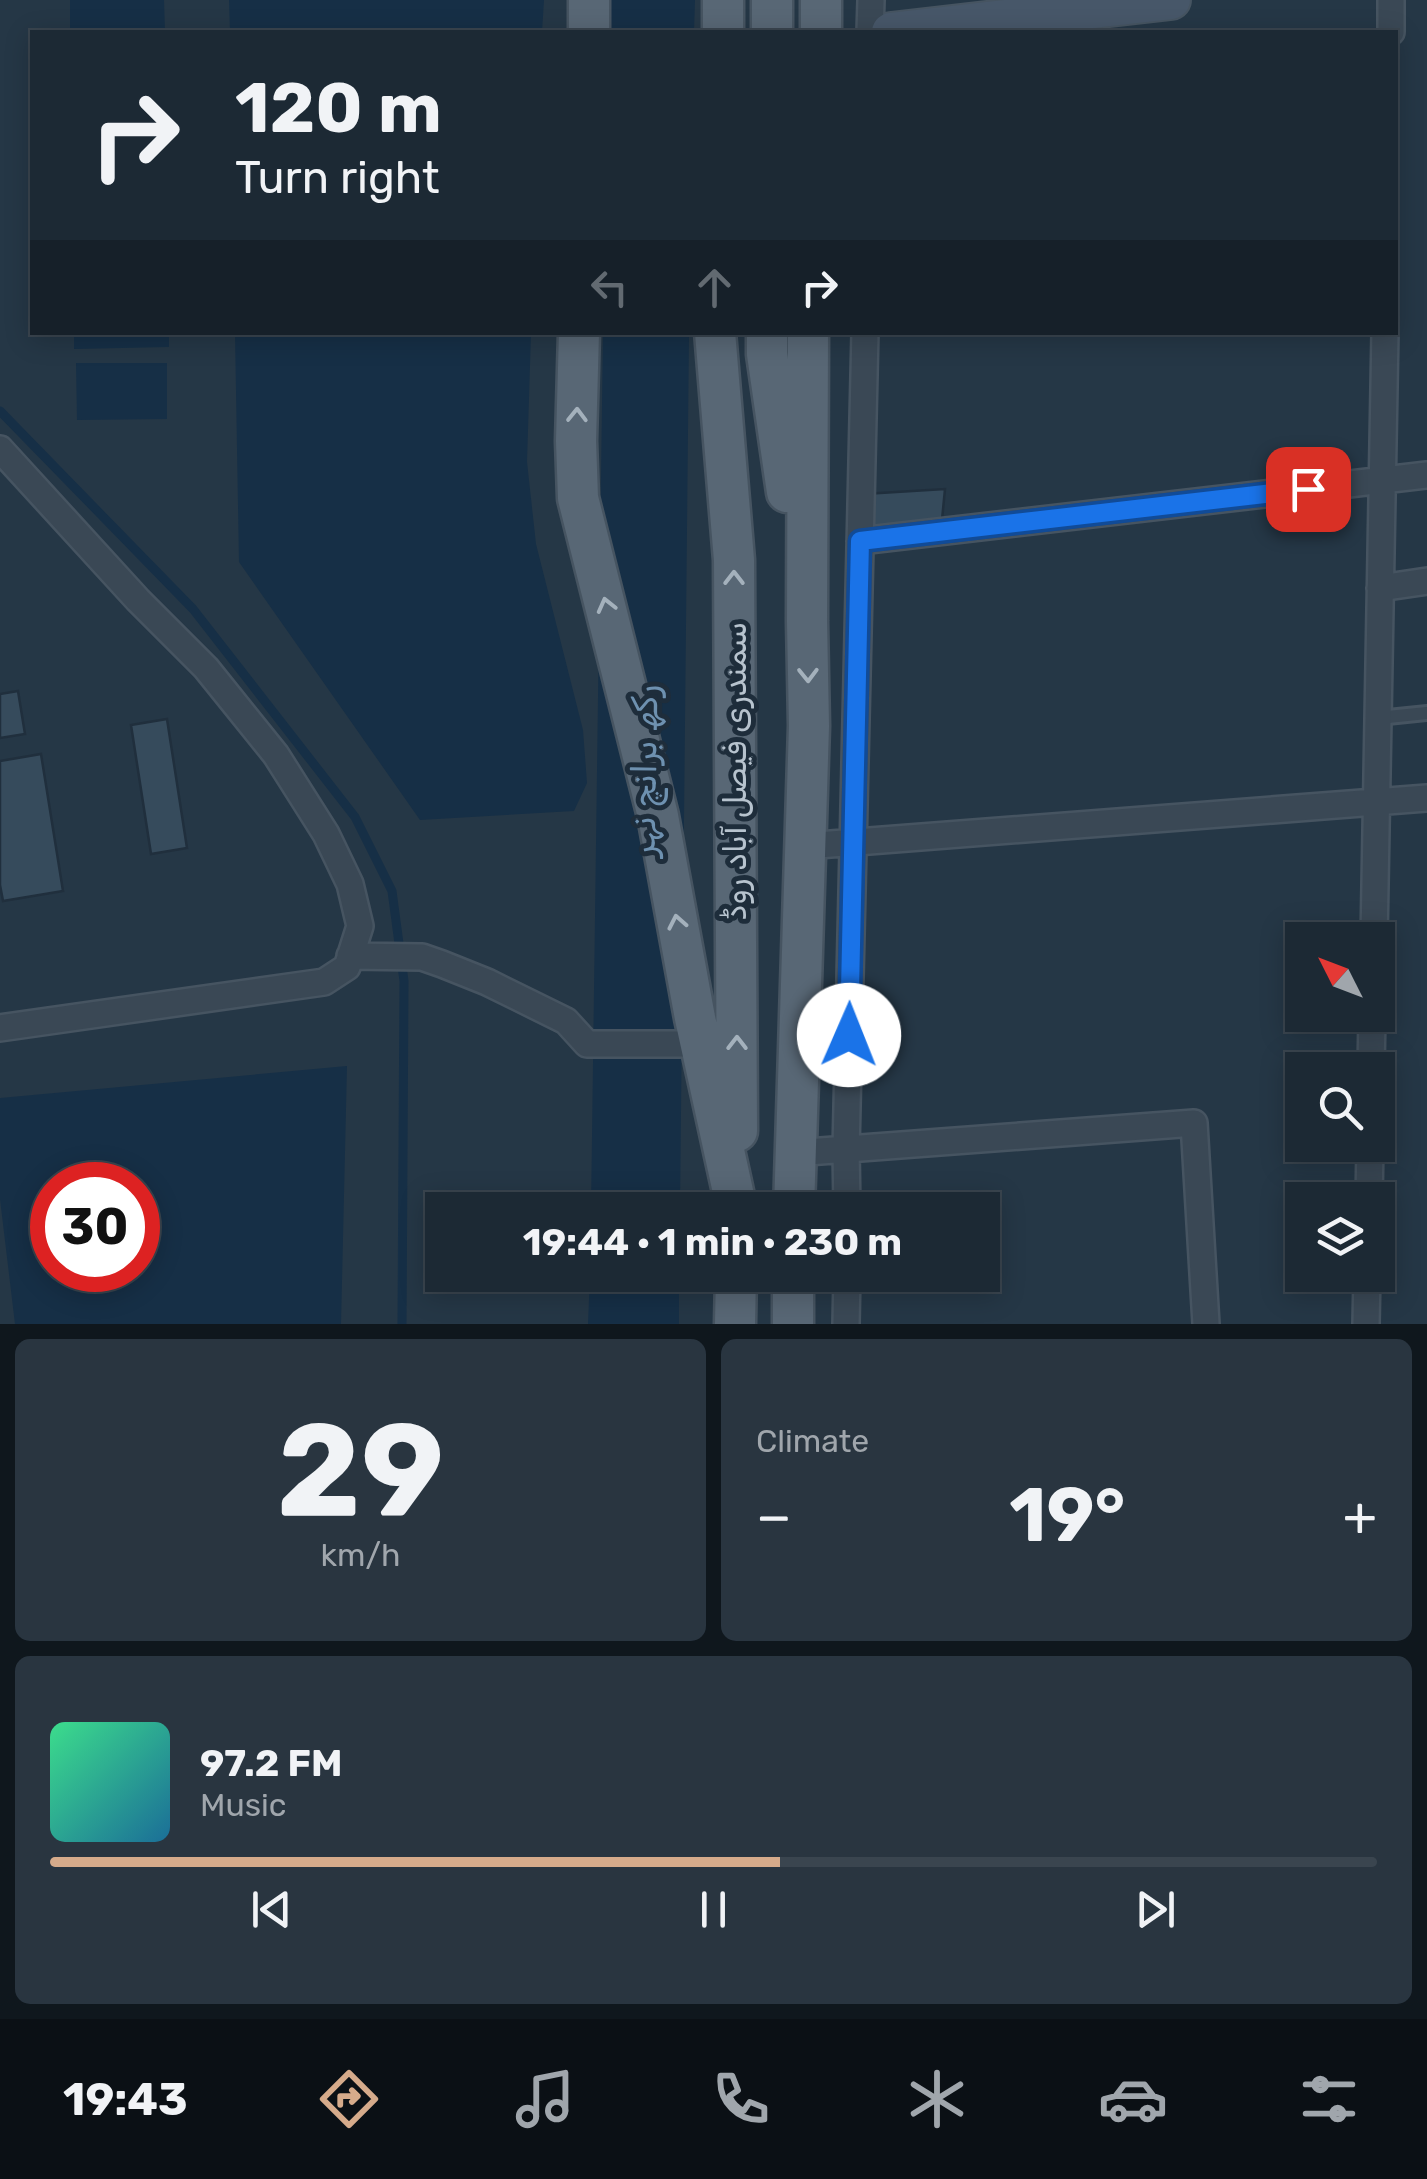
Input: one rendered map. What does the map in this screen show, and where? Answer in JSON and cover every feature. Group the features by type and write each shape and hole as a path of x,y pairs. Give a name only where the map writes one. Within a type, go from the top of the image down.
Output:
{"main road":[{"path":"588,30 589,0"},
{"path":"722,30 724,0"},
{"path":"772,0 772,30"},
{"path":"820,30 821,0"},
{"path":"579,335 578,498 658,816 694,1036 733,1192"},
{"name":"سمندری فیصل آباد روڈ","path":"715,335 734,560 737,1192"},
{"path":"767,335 807,621"},
{"name":"سمندری فیصل آباد روڈ","path":"794,1192 809,726 808,335"},
{"path":"735,1324 736,1292"},
{"path":"793,1324 794,1292"}],"street":[{"path":"870,30 871,0"},
{"path":"908,30 1171,0"},
{"path":"1391,0 1391,30"},
{"path":"847,1192 865,335"},
{"path":"1374,922 1385,335"},
{"path":"0,448 138,600 206,668 276,755 326,834 350,884 362,956"},
{"path":"860,541 1427,475"},
{"path":"1380,588 1427,581"},
{"path":"809,726 856,727"},
{"path":"805,846 1427,798"},
{"path":"0,1028 324,982 362,956 422,957 487,982 566,1021 588,1044 694,1036"},
{"path":"794,1153 1194,1123 1206,1324"},
{"path":"846,1324 847,1292"},
{"path":"1366,1324 1367,1292"}],"lane":[{"path":"1378,718 1427,714"}],"water":[{"path":"70,0 164,0 165,30 70,30"},
{"path":"229,0 544,0 542,30 230,30"},
{"path":"610,0 695,0 694,30 609,30"},
{"path":"74,335 169,335 169,347 74,349"},
{"path":"235,335 531,335 527,462 536,544 583,730 587,783 574,811 420,820 239,562"},
{"name":"رکھ برانچ نہر","path":"603,335 689,335 680,1192 591,1192"},
{"path":"76,363 167,363 167,419 77,420"},
{"path":"347,1066 341,1324 15,1324 0,1199 0,1098"},
{"path":"589,1292 679,1292 679,1324 588,1324"}],"building":[{"path":"945,489 941,530 863,536 864,494"},
{"path":"18,691 25,734 0,738 0,694"},
{"path":"167,719 187,848 151,854 131,725"},
{"path":"41,754 63,891 3,901 0,761"}],"waterway":[{"path":"0,411 193,609 355,817 392,891 404,981 402,1324"}],"route":[{"path":"849,1035 860,541 1308,489"}]}
